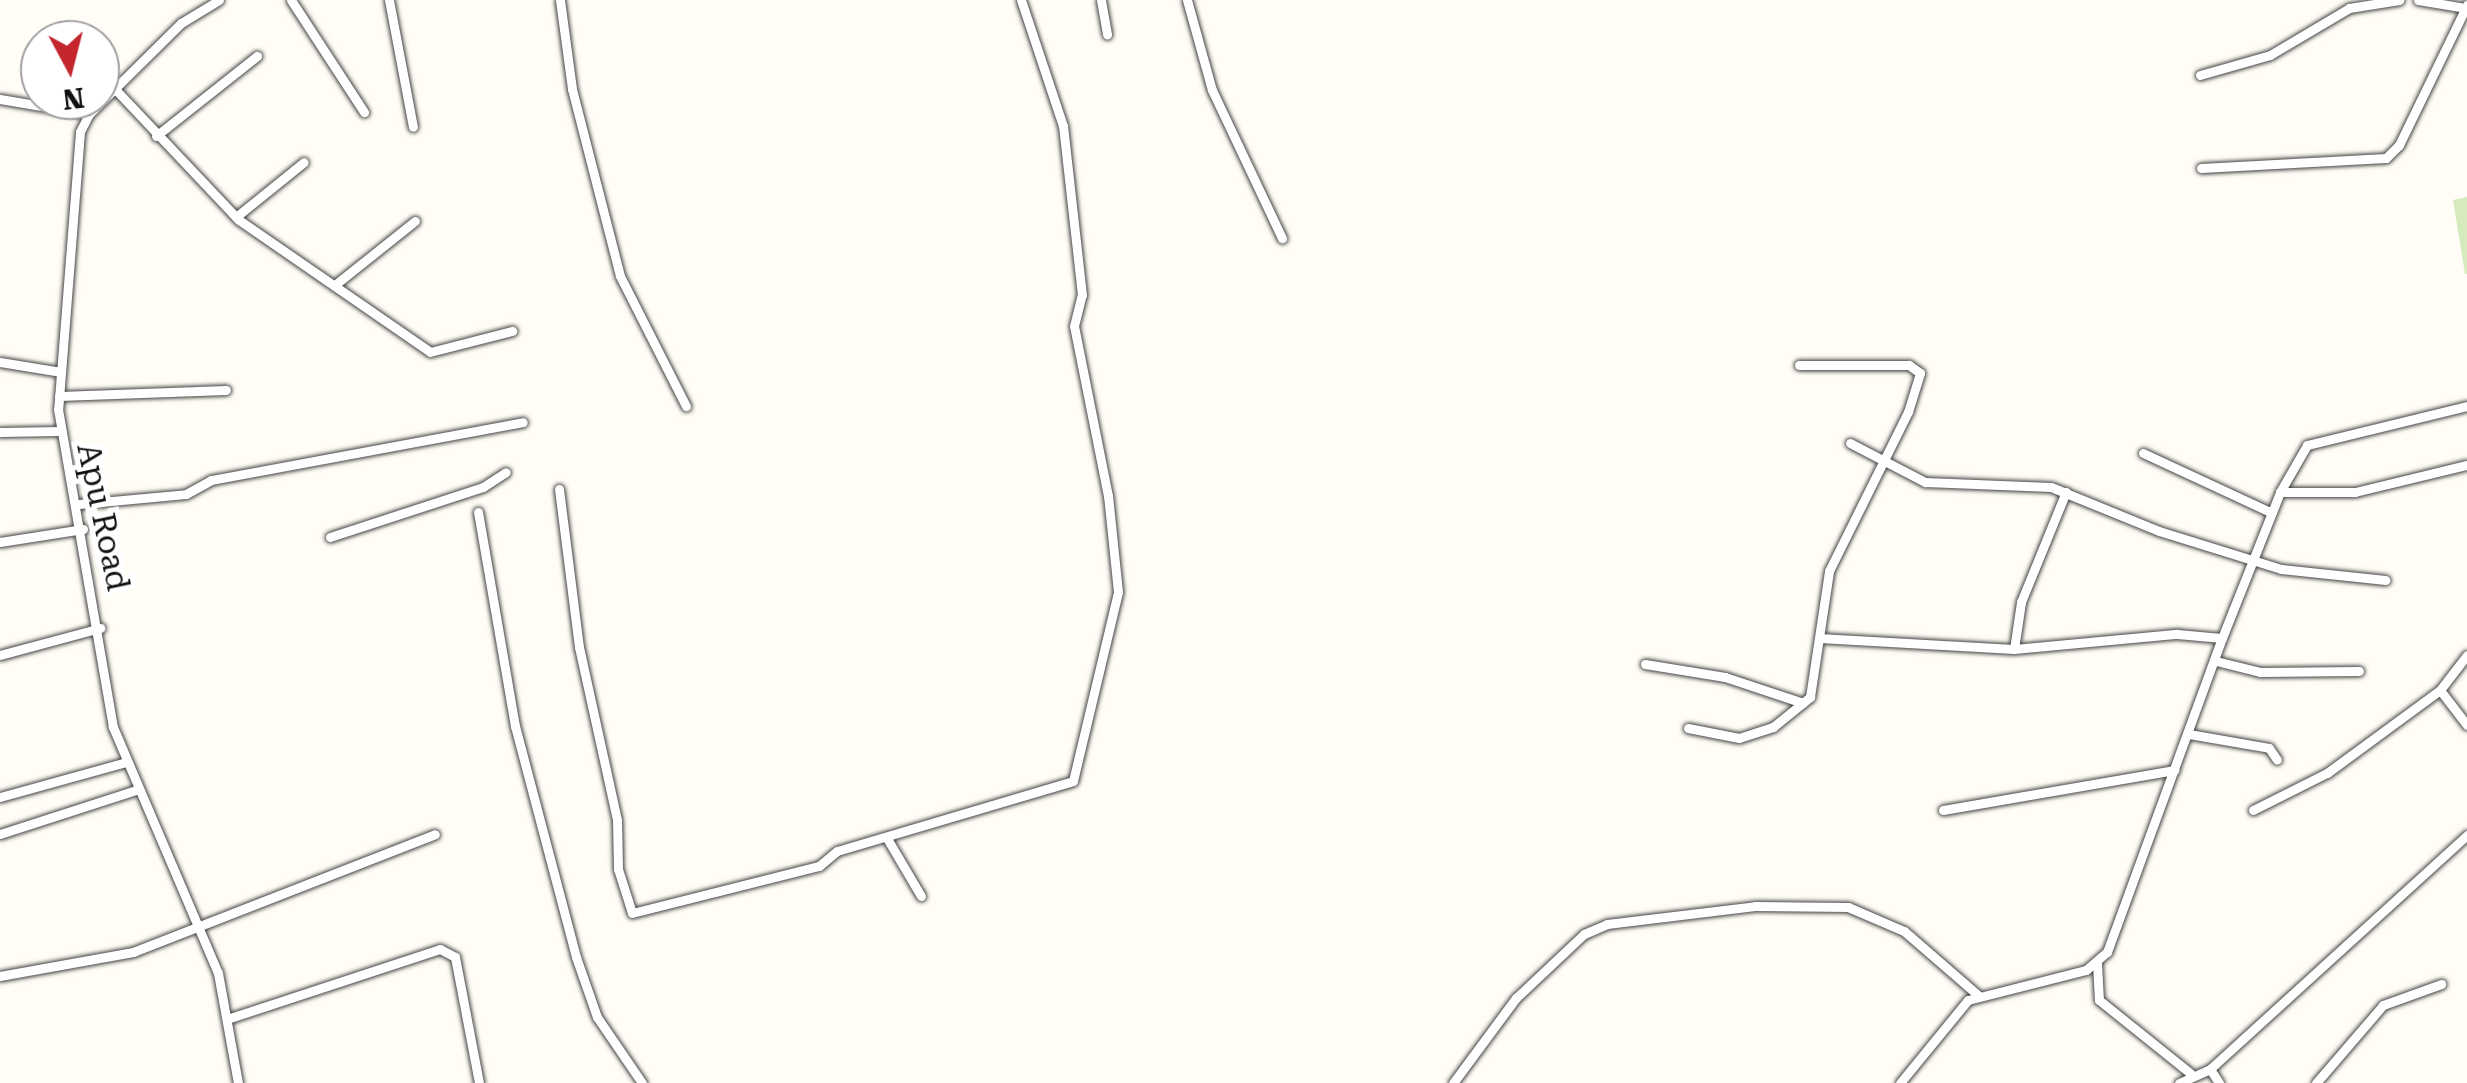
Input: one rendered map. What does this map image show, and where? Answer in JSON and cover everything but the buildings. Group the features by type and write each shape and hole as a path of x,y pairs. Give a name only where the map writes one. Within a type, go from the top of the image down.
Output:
{"street":[{"path":"120,84 181,22 219,0"},
{"path":"291,0 364,112"},
{"path":"389,0 413,127"},
{"path":"560,0 572,90 620,276 686,406"},
{"path":"559,489 579,647 617,820 618,870 632,913 819,866 837,852 888,840 1073,781 1116,621 1108,496 1074,326 1082,295 1063,126 1021,0"},
{"path":"1101,0 1107,34"},
{"path":"1187,0 1212,90 1282,238"},
{"path":"2200,75 2270,55 2349,8 2399,0"},
{"path":"2201,168 2386,158 2398,145 2466,7 2418,0"},
{"path":"156,136 258,56"},
{"path":"120,95 236,217 430,352 512,331"},
{"name":"Apu Road","path":"87,120 76,155 59,396 60,431 79,504 113,727 136,790 199,926 230,1018 238,1083"},
{"path":"236,217 304,162"},
{"path":"336,284 416,221"},
{"path":"0,362 61,372"},
{"path":"1688,728 1739,738 1773,727 1803,703 1816,684 1818,638 1829,570 1880,458 1908,412 1916,368 1799,365"},
{"path":"59,396 226,390"},
{"path":"1900,1083 1945,1022 1979,996 2097,962 2107,952 2222,638 2280,492 2307,445 2467,406"},
{"path":"79,504 186,494 211,480 524,422"},
{"path":"0,432 60,431"},
{"path":"1850,443 1943,486 2066,492 2253,560 2320,577 2385,580"},
{"path":"2143,453 2272,514"},
{"path":"2280,492 2356,492 2467,465"},
{"path":"330,537 484,488 506,472"},
{"path":"2014,649 2021,602 2066,492"},
{"path":"478,512 515,726 576,957 597,1017 642,1083"},
{"path":"0,542 83,529"},
{"path":"0,655 100,628"},
{"path":"1818,638 2014,649 2177,634 2222,638"},
{"path":"2253,810 2327,773 2440,690 2467,655"},
{"path":"2216,661 2260,672 2359,671"},
{"path":"1645,664 1725,677 1803,703"},
{"path":"2440,690 2467,725"},
{"path":"2188,734 2269,748 2278,760"},
{"path":"0,797 126,762"},
{"path":"1943,810 2174,770"},
{"path":"0,834 136,790"},
{"path":"0,976 95,962 199,926 434,834"},
{"path":"2179,1083 2190,1073 2210,1069 2467,834"},
{"path":"888,840 921,896"},
{"path":"1453,1083 1516,998 1584,934 1607,924 1754,906 1848,907 1904,932 1979,996"},
{"path":"230,1018 440,949 456,957 479,1083"},
{"path":"2097,962 2099,1000 2190,1073"},
{"path":"2316,1083 2383,1005 2441,984"},
{"path":"2210,1069 2218,1083"}],"green space":[{"path":"2467,197 2467,274 2465,274 2453,200"}]}
